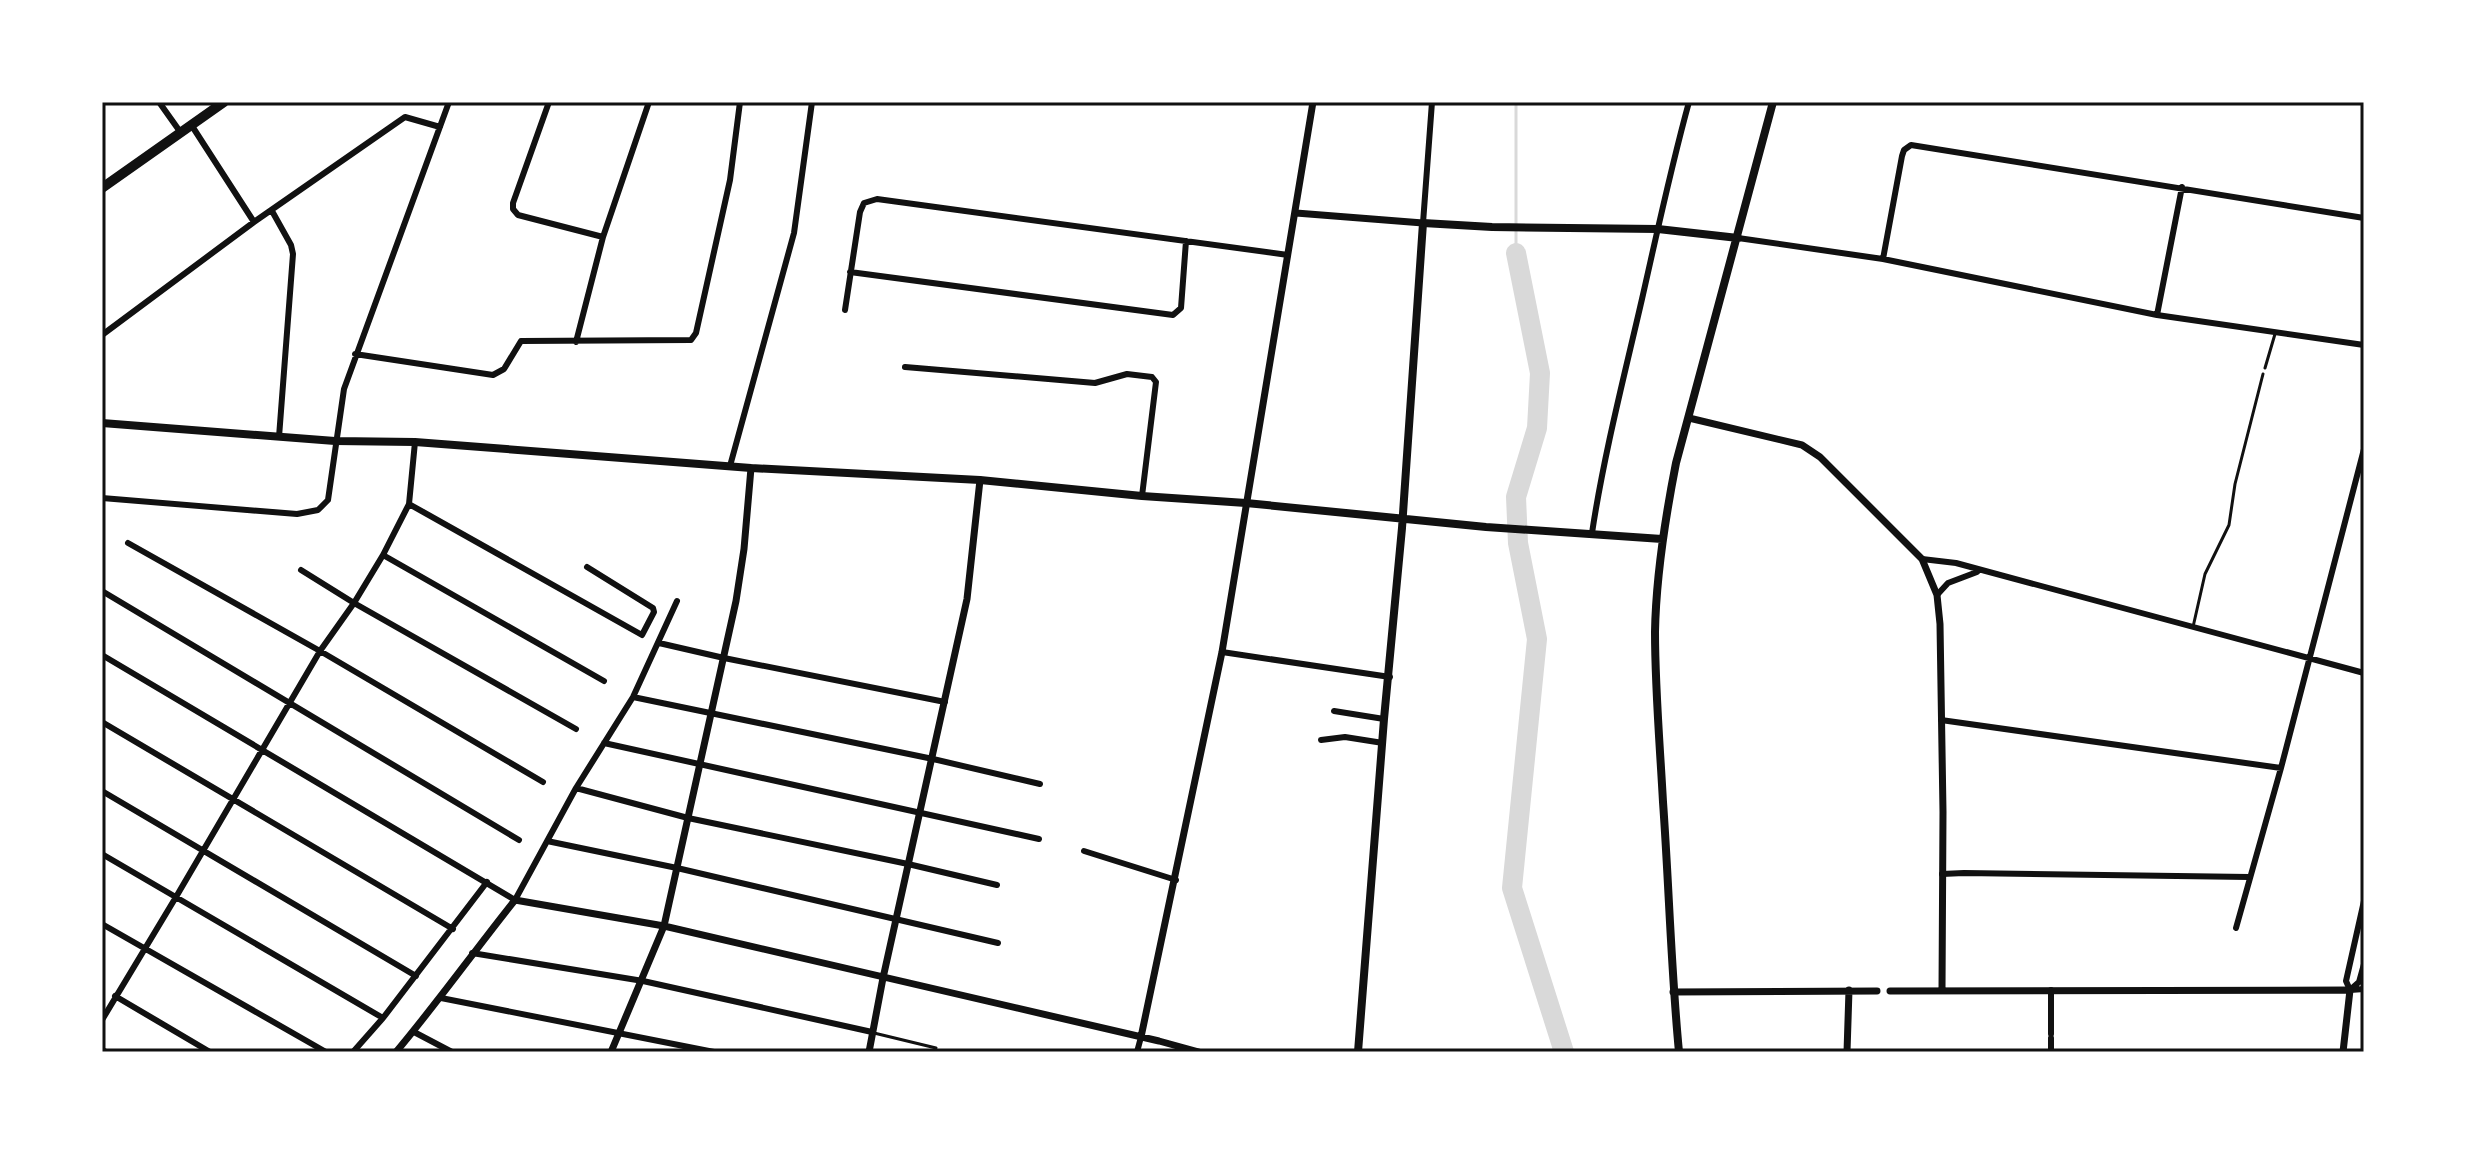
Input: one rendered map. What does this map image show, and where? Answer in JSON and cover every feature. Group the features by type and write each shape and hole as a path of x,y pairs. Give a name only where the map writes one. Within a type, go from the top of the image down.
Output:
{"highway":[{"path":"102,188 224,102"}],"main road":[{"path":"1679,1052 1658,723 1655,630 1662,539 1676,463 1773,102"},
{"path":"1358,1052 1403,518 1423,223 1658,229 1738,238"},
{"path":"102,423 335,441 415,442 751,468 980,480 1486,527 1662,539"}],"street":[{"path":"159,102 181,133"},
{"path":"102,498 297,514 318,510 328,500 344,389 449,102"},
{"path":"549,102 513,209 518,215 603,237"},
{"path":"576,342 603,237 649,102"},
{"path":"355,354 493,375 504,369 519,341 682,341 694,337 730,180 740,102"},
{"path":"730,466 794,233 812,102"},
{"path":"1137,1052 1222,652 1313,102"},
{"path":"1296,213 1423,223 1432,102"},
{"path":"1592,533 1601,476 1670,171 1689,102"},
{"path":"102,335 254,222 405,117 440,127"},
{"path":"192,126 254,222"},
{"path":"1883,259 1902,156 1911,145 2364,218"},
{"path":"2157,315 2182,187"},
{"path":"845,310 862,207 864,203 877,199 1288,255"},
{"path":"272,211 293,254 279,437"},
{"path":"1738,238 1883,259 2157,315 2364,345"},
{"path":"850,272 1173,315 1181,308 1186,241"},
{"path":"905,367 1095,383 1127,374 1152,377 1156,382 1142,496"},
{"path":"1689,418 1802,445 1820,457 1922,559 1937,595 1940,624 1942,990"},
{"path":"102,1020 320,651 383,555 409,504 415,442"},
{"path":"2236,928 2364,449"},
{"path":"611,1052 664,926 724,658 744,549 751,468"},
{"path":"869,1052 967,599 980,480"},
{"path":"409,504 642,635 654,612 653,608 587,567"},
{"path":"128,543 543,782"},
{"path":"383,555 604,681"},
{"path":"1922,559 1956,563 2364,673"},
{"path":"301,570 576,729"},
{"path":"1937,595 1951,581 1980,571"},
{"path":"102,591 519,840"},
{"path":"396,1052 515,900 576,788 633,697 677,601"},
{"path":"659,643 945,702"},
{"path":"1222,652 1390,677"},
{"path":"102,655 515,900 664,926 1199,1052"},
{"path":"633,697 1040,784"},
{"path":"1334,711 1384,719"},
{"path":"1941,720 2281,768"},
{"path":"102,722 453,929"},
{"path":"1321,740 1345,737 1383,743"},
{"path":"604,743 1039,839"},
{"path":"576,788 688,818 997,885"},
{"path":"102,791 416,976"},
{"path":"547,841 998,943"},
{"path":"1084,851 1176,880"},
{"path":"102,854 383,1018"},
{"path":"1942,874 2249,877"},
{"path":"353,1052 383,1018 487,882"},
{"path":"2343,1052 2350,990 2346,981 2364,901"},
{"path":"102,924 326,1052"},
{"path":"472,953 643,981 872,1032"},
{"path":"2350,990 2359,982 2364,964"},
{"path":"1890,991 2364,989"},
{"path":"1847,1052 1849,990"},
{"path":"2051,990 2051,1052"},
{"path":"1673,992 1877,991"},
{"path":"115,996 210,1052"},
{"path":"441,998 714,1052"},
{"path":"414,1032 452,1052"}],"lane":[{"path":"2265,368 2276,331"},
{"path":"2193,627 2205,574 2229,525 2235,484 2263,374"},
{"path":"872,1032 936,1048"}],"waterway":[{"path":"1516,102 1516,253"},
{"path":"1516,253 1540,373 1537,428 1516,497 1518,543 1537,639 1512,888 1564,1052"}]}
